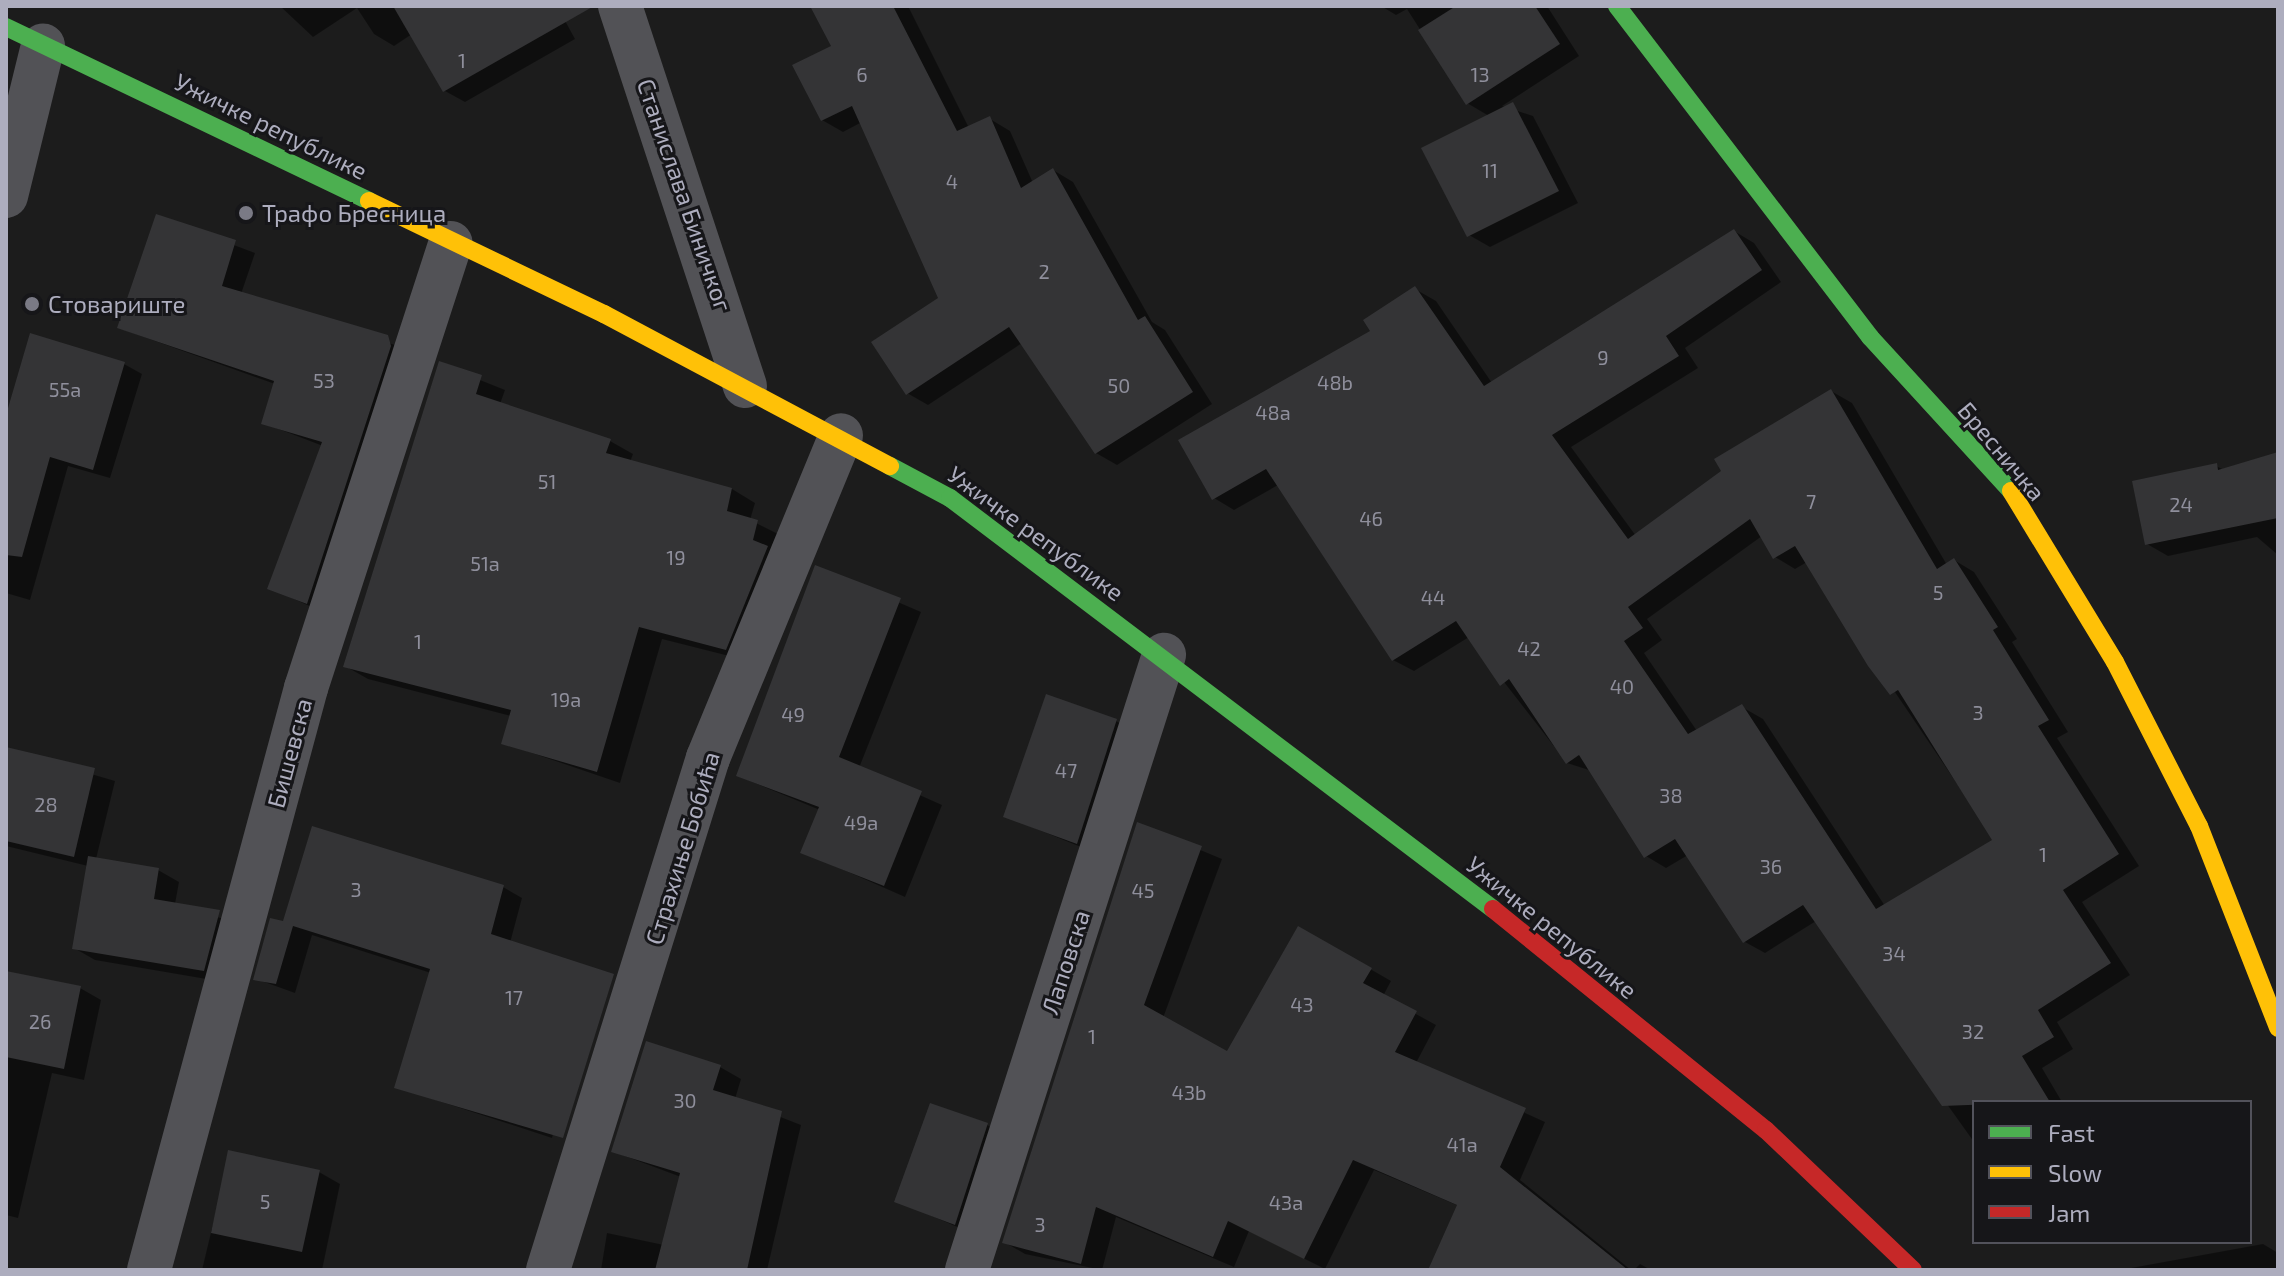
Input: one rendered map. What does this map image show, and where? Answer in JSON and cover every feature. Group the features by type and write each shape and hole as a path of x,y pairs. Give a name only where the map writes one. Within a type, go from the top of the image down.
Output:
{"street":[{"name":"Станислава Биничког","path":"620,6 745,386"},
{"name":"Бресничка","path":"1617,6 1870,337 2015,496 2115,662 2199,826 2278,1028"},
{"name":"Ужичке републике","path":"25,36 745,386 841,435 950,498 1164,655 1766,1130 1913,1270"},
{"path":"6,196 25,36"},
{"name":"Бишевска","path":"149,1270 306,688 451,243"},
{"name":"Страхиње Бобића","path":"548,1270 708,758 841,435"},
{"name":"Лаповска","path":"967,1270 1164,655"}],"building":[{"path":"393,6 594,6 443,92"},
{"path":"810,6 893,6 957,131 990,116 1021,188 1053,168 1138,320 1145,316 1193,392 1095,454 1009,327 906,395 871,342 938,298 852,106 821,121 792,65 831,46"},
{"path":"1456,6 1535,6 1560,44 1466,105 1418,30"},
{"path":"1513,102 1559,191 1467,237 1421,148"},
{"path":"156,214 236,240 222,286 388,335 391,346 307,604 267,589 322,442 261,424 274,381 117,328"},
{"path":"1734,229 1762,270 1666,336 1679,356 1552,435 1628,539 1721,471 1714,459 1831,389 1937,569 1954,558 1998,627 1993,630 2049,720 2038,726 2119,854 2063,890 2111,963 2038,1010 2054,1037 2022,1056 2049,1100 1972,1100 1972,1105 1942,1106 1803,905 1743,943 1675,839 1644,858 1579,755 1566,764 1509,679 1500,686 1456,621 1392,661 1266,469 1212,500 1178,440 1370,331 1363,320 1415,286 1484,386","holes":["1750,519 1773,559 1795,546 1868,666 1890,695 1898,690 1992,840 1876,909 1742,704 1688,734 1624,641 1643,628 1628,607"]},
{"path":"30,333 125,362 93,470 50,457 22,557 6,555 6,415"},
{"path":"439,361 482,375 476,394 611,439 606,453 732,488 727,511 758,520 753,540 768,546 726,650 639,627 597,772 501,744 511,710 343,667"},
{"path":"2278,452 2278,518 2145,545 2132,481 2217,463 2218,470"},
{"path":"815,565 901,598 839,757 922,791 884,886 800,853 819,807 736,776"},
{"path":"1046,694 1117,719 1077,844 1003,817"},
{"path":"6,747 95,768 74,857 6,841"},
{"path":"1137,822 1202,846 1144,1005 1227,1051 1298,926 1372,968 1363,983 1417,1011 1395,1052 1526,1108 1500,1167 1628,1270 1428,1270 1457,1205 1353,1160 1304,1259 1228,1221 1213,1257 1096,1207 1081,1264 1002,1243"},
{"path":"312,826 504,885 491,934 614,974 563,1138 394,1088 430,969 293,926 276,984 253,980 270,918 283,921"},
{"path":"88,856 159,868 154,899 220,910 204,971 72,949"},
{"path":"6,971 81,986 64,1069 6,1057"},
{"path":"646,1041 721,1065 713,1090 782,1111 747,1270 655,1270 680,1173 611,1152"},
{"path":"930,1103 988,1123 955,1225 894,1202"},
{"path":"228,1150 320,1170 302,1252 211,1233"}],"traffic: fast":[{"path":"1617,6 1870,337 2011,491"},
{"path":"6,27 369,201"},
{"path":"890,466 950,498 1493,909"}],"traffic: slow":[{"path":"369,201 604,314 890,466"},
{"path":"2011,491 2115,662 2199,826 2278,1028"}],"traffic: jam":[{"path":"1493,909 1766,1130 1913,1270"}],"place":[{"name":"Трафо Бресница","path":"246,213"},
{"name":"Стовариште","path":"32,304"}]}
